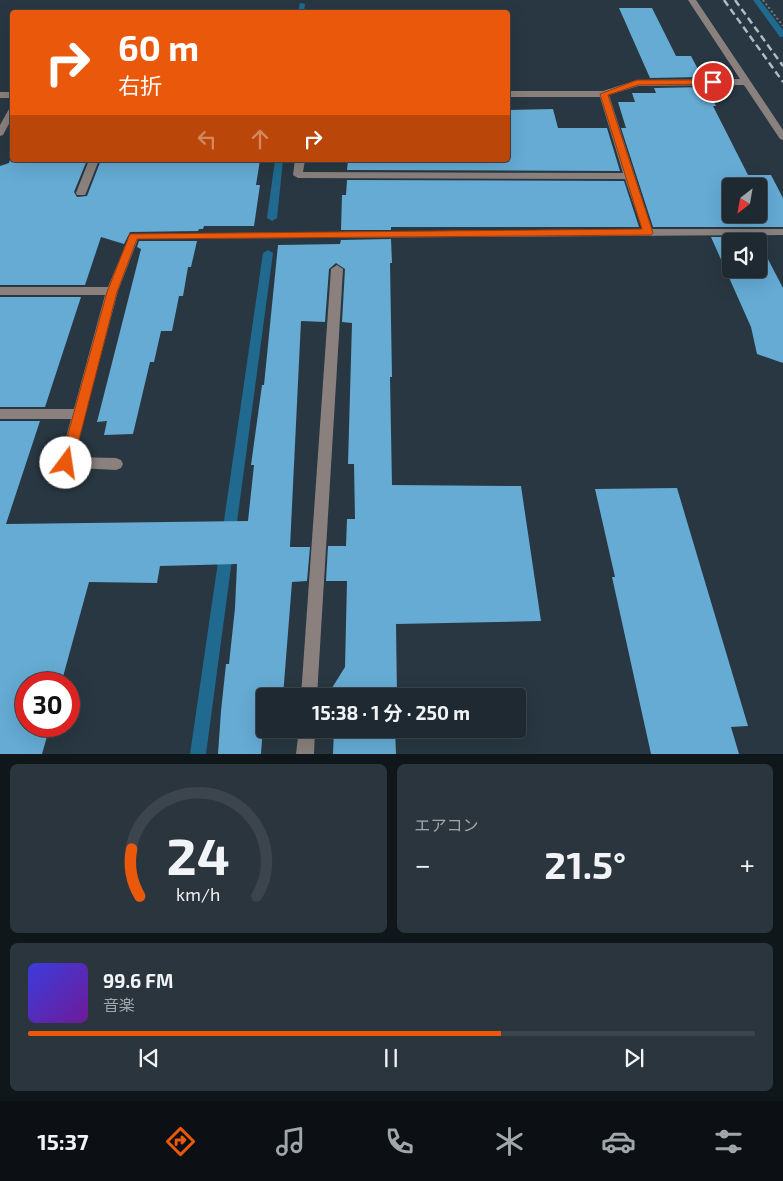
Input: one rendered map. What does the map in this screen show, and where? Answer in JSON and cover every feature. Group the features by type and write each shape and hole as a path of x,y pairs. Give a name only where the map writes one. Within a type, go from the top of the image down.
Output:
{"street":[{"path":"692,0 783,137"},
{"path":"510,94 604,94 637,83 745,82"},
{"path":"604,94 648,233"},
{"path":"0,133 10,115"},
{"path":"80,193 93,162"},
{"path":"300,162 298,175 629,176"},
{"path":"116,464 66,463 112,292 134,236 783,232"},
{"path":"310,688 337,269"},
{"path":"0,291 112,292"},
{"path":"0,414 79,414"},
{"path":"306,754 307,738"}],"path":[{"path":"763,0 783,26"}],"building":[{"path":"619,8 652,8 676,56 691,56 702,77 650,78"},
{"path":"707,87 716,106 713,106 748,175 771,175 783,198 783,227 653,227 621,128 626,128 618,102 635,102 632,93 656,93 654,88"},
{"path":"553,109 558,128 607,128 620,171 347,170 348,162 510,162 510,110"},
{"path":"10,160 10,162 86,162 74,192 77,197 87,196 100,162 260,162 256,185 260,185 254,226 204,226 203,229 198,231 130,232 124,244 101,237 85,285 0,285 0,166 9,163"},
{"path":"347,180 624,181 639,227 391,227 391,230 341,230 342,195 346,195"},
{"path":"711,237 722,237 722,262"},
{"path":"391,239 392,377 390,377 392,485 521,486 541,621 396,624 397,688 332,688 345,667 347,581 326,581 328,546 346,546 347,519 355,519 354,464 348,464 352,323 342,322 345,269 336,263 329,269 325,322 301,321 290,547 310,547 307,581 292,582 284,688 256,688 256,738 262,738 261,754 218,754 226,664 229,664 235,608 237,564 160,566 157,583 89,582 64,672 15,672 15,737 47,737 42,754 0,754 0,421 40,421 6,524 248,521 254,465 251,465 262,385 264,385 278,245 340,244 341,240"},
{"path":"139,241 197,241 191,267 188,267 183,296 179,296 172,331 161,331 154,362 150,362 133,434 104,435 107,421 97,422 141,249 137,247"},
{"path":"767,257 783,288 783,363 757,354 751,327 729,278 767,278"},
{"path":"0,297 81,297 45,407 0,407"},
{"path":"677,488 748,726 731,727 739,754 651,754 612,577 615,577 595,489"},
{"path":"334,738 395,738 396,754 333,754"}],"waterway":[{"path":"756,0 783,35"},
{"path":"301,10 302,4"},
{"path":"272,218 279,162"},
{"path":"198,754 268,253"}],"railway":[{"path":"724,0 783,82"},
{"path":"735,0 783,66"}],"route":[{"path":"66,463 112,292 134,236 648,233 604,94 637,83 713,82"}]}
